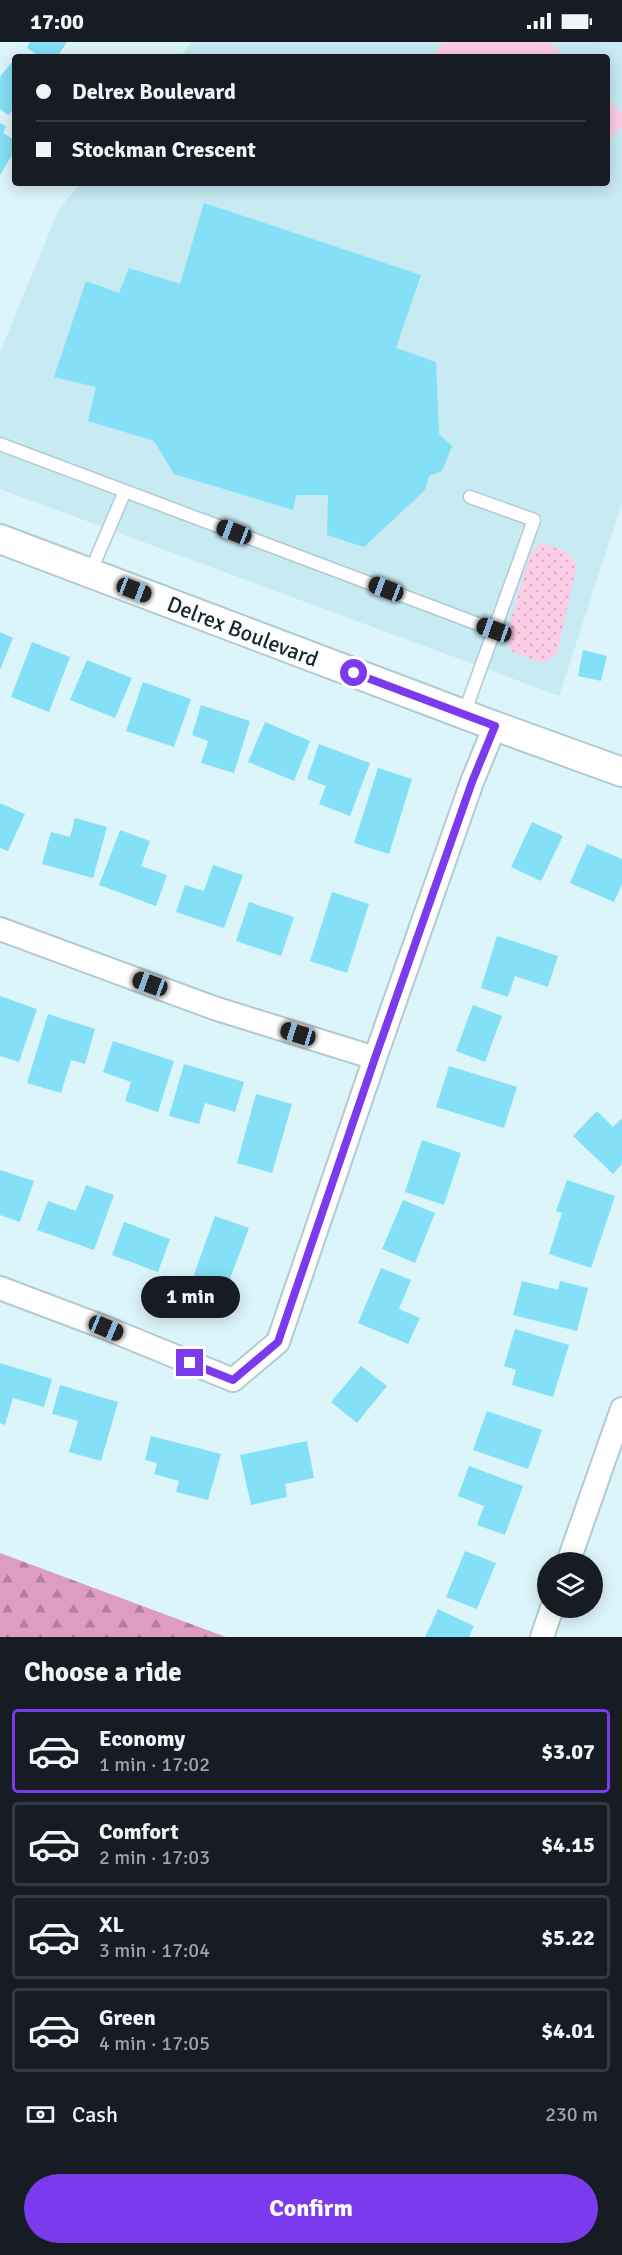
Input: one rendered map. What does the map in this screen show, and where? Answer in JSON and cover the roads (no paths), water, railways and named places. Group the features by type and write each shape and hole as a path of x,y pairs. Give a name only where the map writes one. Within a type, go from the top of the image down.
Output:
{"street":[{"name":"Delrex Boulevard","path":"0,539 464,715 622,772"},
{"path":"0,1288 233,1380 278,1342 472,782 495,726"},
{"path":"0,929 214,1008 375,1058"},
{"path":"572,1552 622,1409"},
{"path":"542,1637 549,1618"}],"lane":[{"path":"0,444 494,630"},
{"path":"90,573 125,491"},
{"path":"464,715 534,520 470,497"}]}
